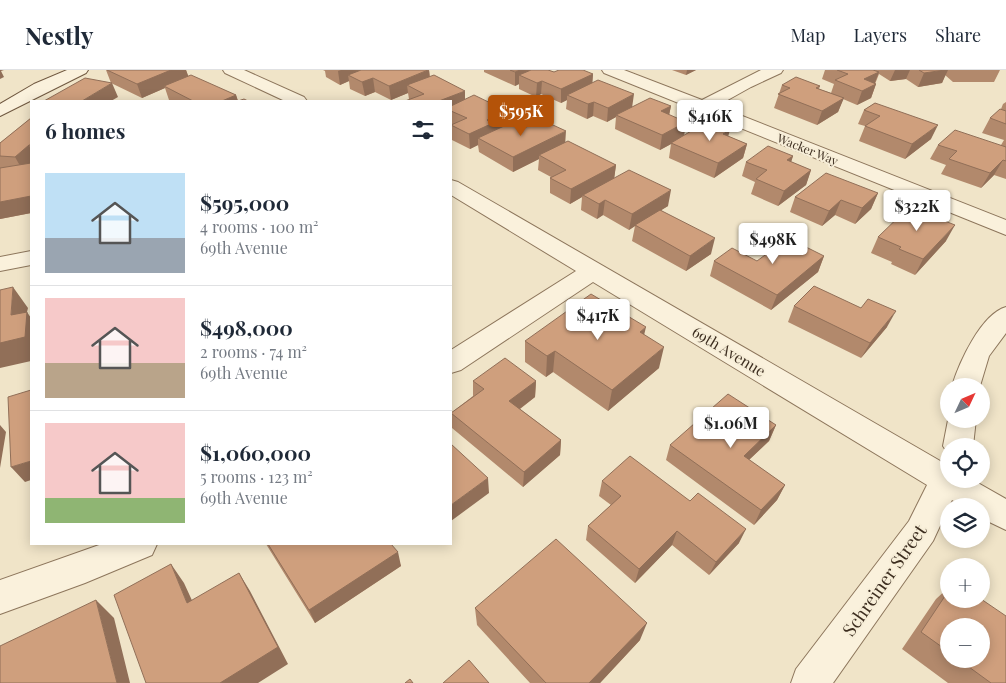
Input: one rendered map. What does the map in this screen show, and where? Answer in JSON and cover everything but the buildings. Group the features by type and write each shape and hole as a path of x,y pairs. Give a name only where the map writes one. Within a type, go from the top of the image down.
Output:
{"street":[{"path":"0,111 40,88 80,70"},
{"path":"231,70 296,100"},
{"name":"Wacker Way","path":"610,70 1006,228"},
{"path":"702,107 745,83 775,70"},
{"name":"69th Avenue","path":"452,187 940,473"},
{"path":"0,264 30,258"},
{"path":"452,362 593,271"},
{"path":"968,378 976,354 1006,315"},
{"name":"Schreiner Street","path":"810,683 921,531 942,488"},
{"name":"69th Avenue","path":"964,488 1006,516"},
{"path":"0,598 74,572 138,545"}]}
